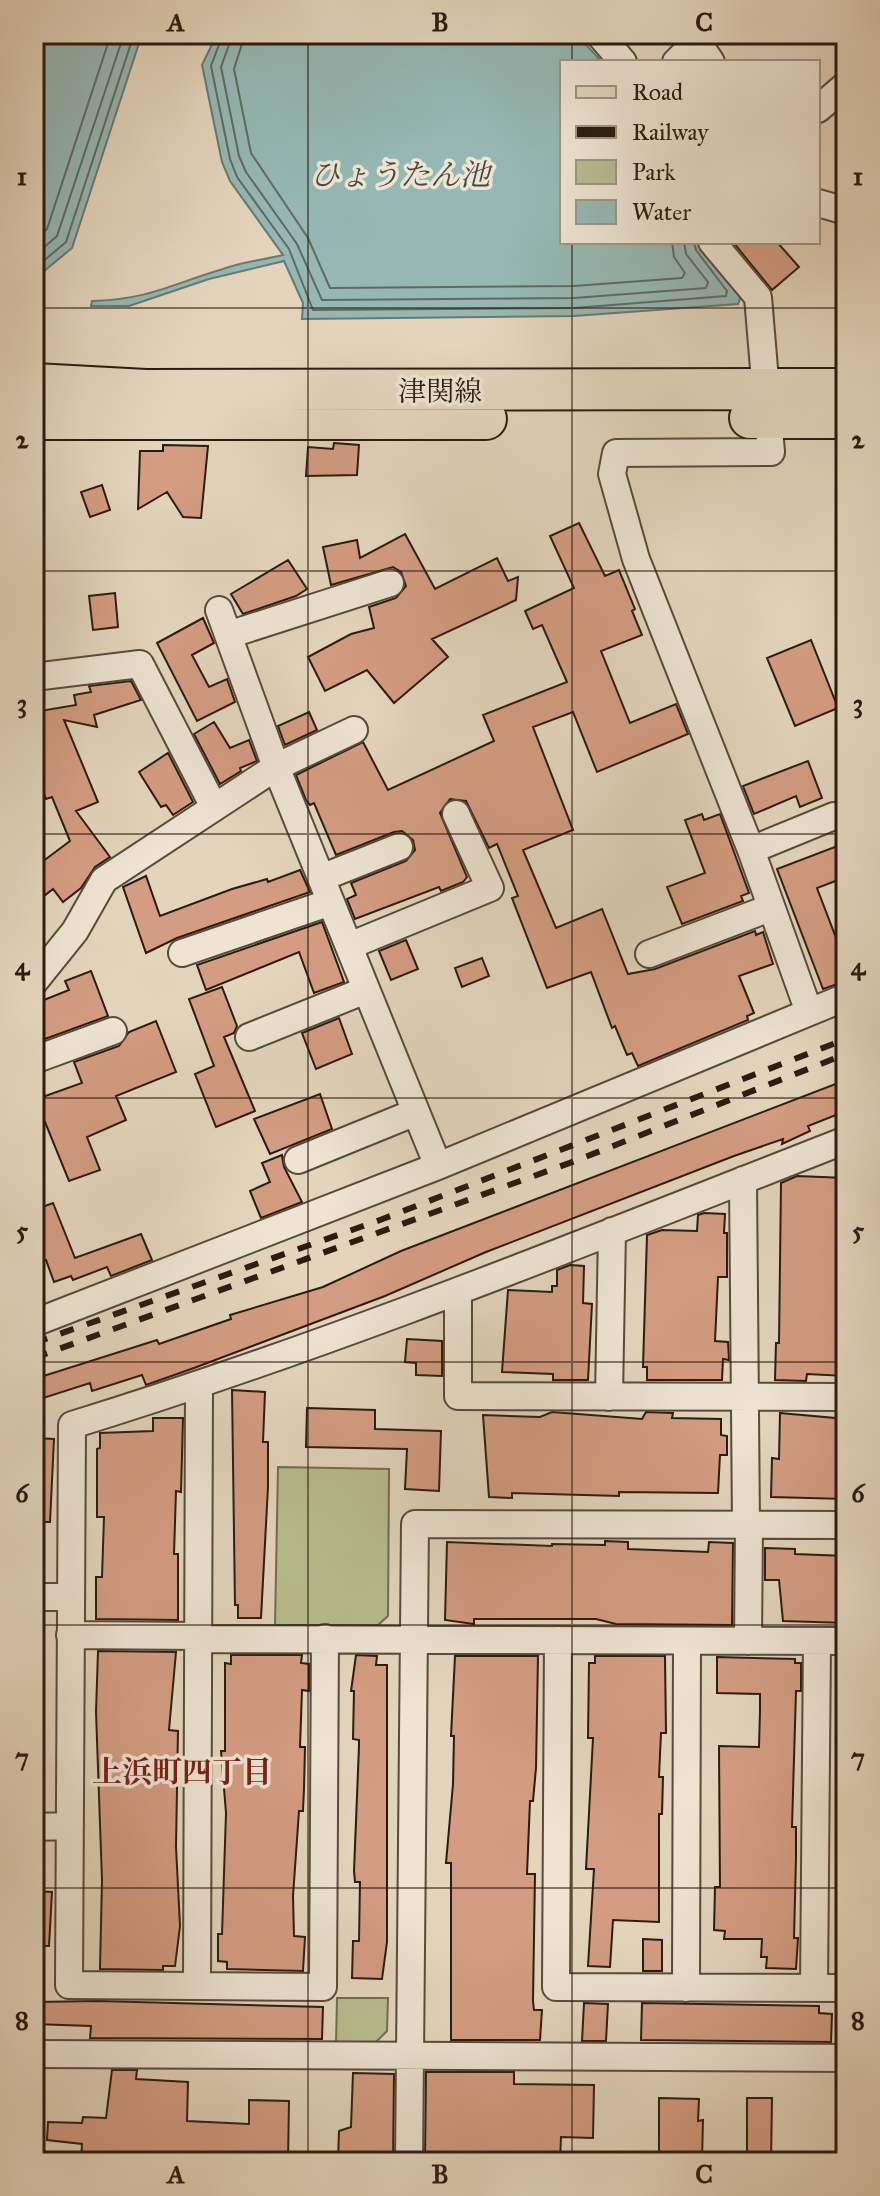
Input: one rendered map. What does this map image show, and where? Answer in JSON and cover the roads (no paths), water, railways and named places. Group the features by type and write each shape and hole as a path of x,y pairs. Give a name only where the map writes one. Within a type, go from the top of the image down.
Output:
{"main road":[{"name":"津関線","path":"34,384 146,390 768,404 846,418"},
{"name":"津関線","path":"34,419 768,404 846,389"}],"street":[{"path":"599,34 621,60"},
{"path":"679,60 701,43"},
{"path":"820,107 846,85"},
{"path":"820,204 846,211"},
{"path":"714,244 758,297 771,452 616,453 612,474 636,559 751,850 809,1012"},
{"path":"228,635 390,583"},
{"path":"219,610 276,767 438,1166"},
{"path":"34,677 140,664 214,807"},
{"path":"34,982 75,931 104,880 276,767 354,730"},
{"path":"349,946 490,888 456,814"},
{"path":"751,850 834,816"},
{"path":"321,878 399,847"},
{"path":"182,953 331,902"},
{"path":"649,954 770,908"},
{"path":"249,1037 366,990"},
{"path":"34,1323 438,1166 846,997"},
{"path":"34,1060 113,1031"},
{"path":"298,1160 416,1112"},
{"path":"325,1638 323,1987 69,1985 72,1425 199,1386 458,1292 846,1140"},
{"path":"743,1180 748,1641"},
{"path":"609,1397 612,1231"},
{"path":"458,1292 458,1396 846,1397"},
{"path":"197,1986 199,1386"},
{"path":"409,2162 415,1524 846,1525"},
{"path":"34,1597 70,1597"},
{"path":"70,1635 846,1641"},
{"path":"558,1640 556,1987 846,1988"},
{"path":"814,1987 817,1641"},
{"path":"686,1988 687,1642"},
{"path":"34,1827 70,1826"},
{"path":"34,2054 846,2058"}],"water":[{"path":"34,34 142,34 72,248 37,277"},
{"name":"ひょうたん池","path":"217,34 576,34 600,60 560,60 560,244 702,244 741,296 738,304 574,316 302,319 303,303 284,261 209,279 129,306 91,306 92,301 128,298 230,267 283,255 230,181 222,162 202,65"}],"railway":[{"path":"34,1343 380,1220 846,1039"},
{"path":"34,1358 575,1161 846,1054"},
{"path":"34,2145 56,2162"}],"district":[{"name":"上浜町四丁目","path":"182,1772"}]}
